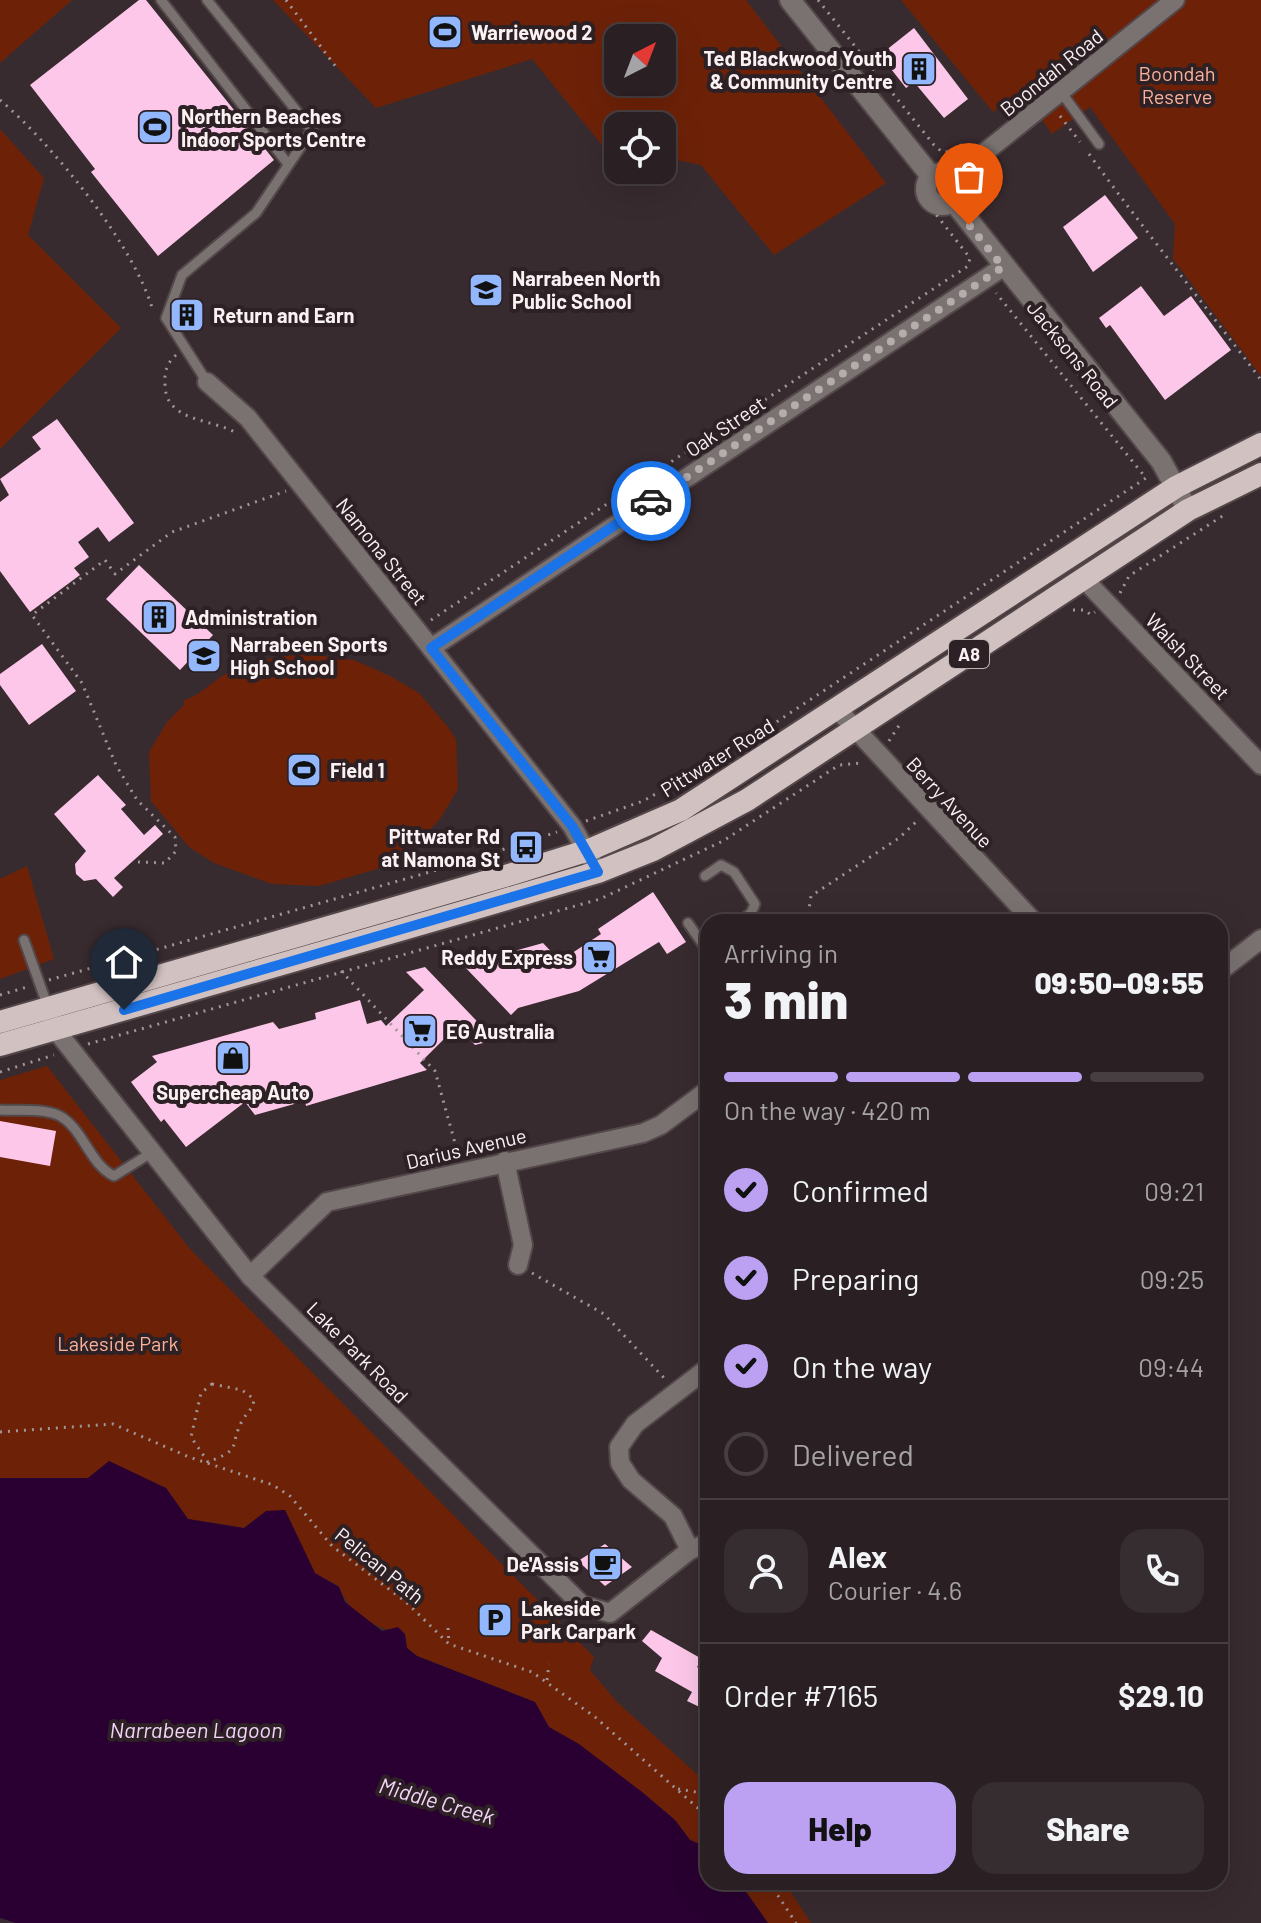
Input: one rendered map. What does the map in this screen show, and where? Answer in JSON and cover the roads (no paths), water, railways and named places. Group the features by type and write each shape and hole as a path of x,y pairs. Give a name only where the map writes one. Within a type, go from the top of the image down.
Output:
{"highway":[{"name":"Pittwater Road","path":"0,1022 589,850 681,810 1176,487 1261,444"},
{"name":"A8","path":"0,1045 598,872 697,829 854,730 1188,510 1261,474"}],"street":[{"path":"790,0 923,182 931,201 941,205 953,201 959,187 954,177 941,172 923,182"},
{"name":"Boondah Road","path":"954,177 1175,0"},
{"name":"Jacksons Road","path":"953,201 1161,461 1188,510"},
{"name":"Oak Street","path":"431,648 1003,267"},
{"name":"Namona Street","path":"207,382 248,418 572,826 589,850 598,872"},
{"name":"Walsh Street","path":"1083,578 1261,765"},
{"name":"Berry Avenue","path":"837,709 1026,914"},
{"path":"1228,965 1261,939"},
{"name":"Lake Park Road","path":"48,1007 55,1029 70,1049 250,1276 582,1605 610,1613 699,1547"},
{"name":"Darius Avenue","path":"250,1276 327,1202 643,1133 661,1125 700,1096"},
{"path":"505,1161 523,1245 518,1265"},
{"path":"699,1547 673,1516 631,1480 620,1463 619,1447 635,1424 700,1374"}],"lane":[{"path":"161,0 288,164"},
{"path":"207,0 312,130 256,213 182,275 166,318 183,352 207,382"},
{"path":"1061,92 1099,144"},
{"path":"705,876 721,865 734,872 755,904 750,914"},
{"path":"688,923 700,940"},
{"path":"24,940 48,1007"},
{"path":"0,1110 56,1114 65,1120 104,1171 114,1176 151,1153"}],"water":[{"name":"Narrabeen Lagoon","path":"109,1461 166,1488 188,1519 244,1528 266,1511 285,1510 315,1573 339,1587 345,1602 382,1631 398,1627 405,1634 407,1648 417,1656 535,1702 549,1727 579,1744 642,1792 675,1820 690,1840 700,1844 700,1890 745,1890 768,1923 16,1923 0,1918 0,1478 88,1478"}],"place":[{"name":"Warriewood 2","path":"445,32"},
{"name":"Ted Blackwood Youth & Community Centre","path":"919,69"},
{"name":"Northern Beaches Indoor Sports Centre","path":"155,127"},
{"name":"Narrabeen North Public School","path":"486,290"},
{"name":"Return and Earn","path":"187,315"},
{"name":"Administration","path":"159,617"},
{"name":"Narrabeen Sports High School","path":"204,656"},
{"name":"Field 1","path":"304,770"},
{"name":"Pittwater Rd at Namona St","path":"526,847"},
{"name":"Reddy Express","path":"599,957"},
{"name":"EG Australia","path":"420,1031"},
{"name":"Supercheap Auto","path":"233,1058"},
{"name":"De'Assis","path":"605,1564"},
{"name":"Lakeside Park Carpark","path":"495,1620"}],"park label":[{"name":"Boondah Reserve","path":"1177,84"},
{"name":"Lakeside Park","path":"118,1343"}],"water label":[{"name":"Middle Creek","path":"437,1800"}]}
